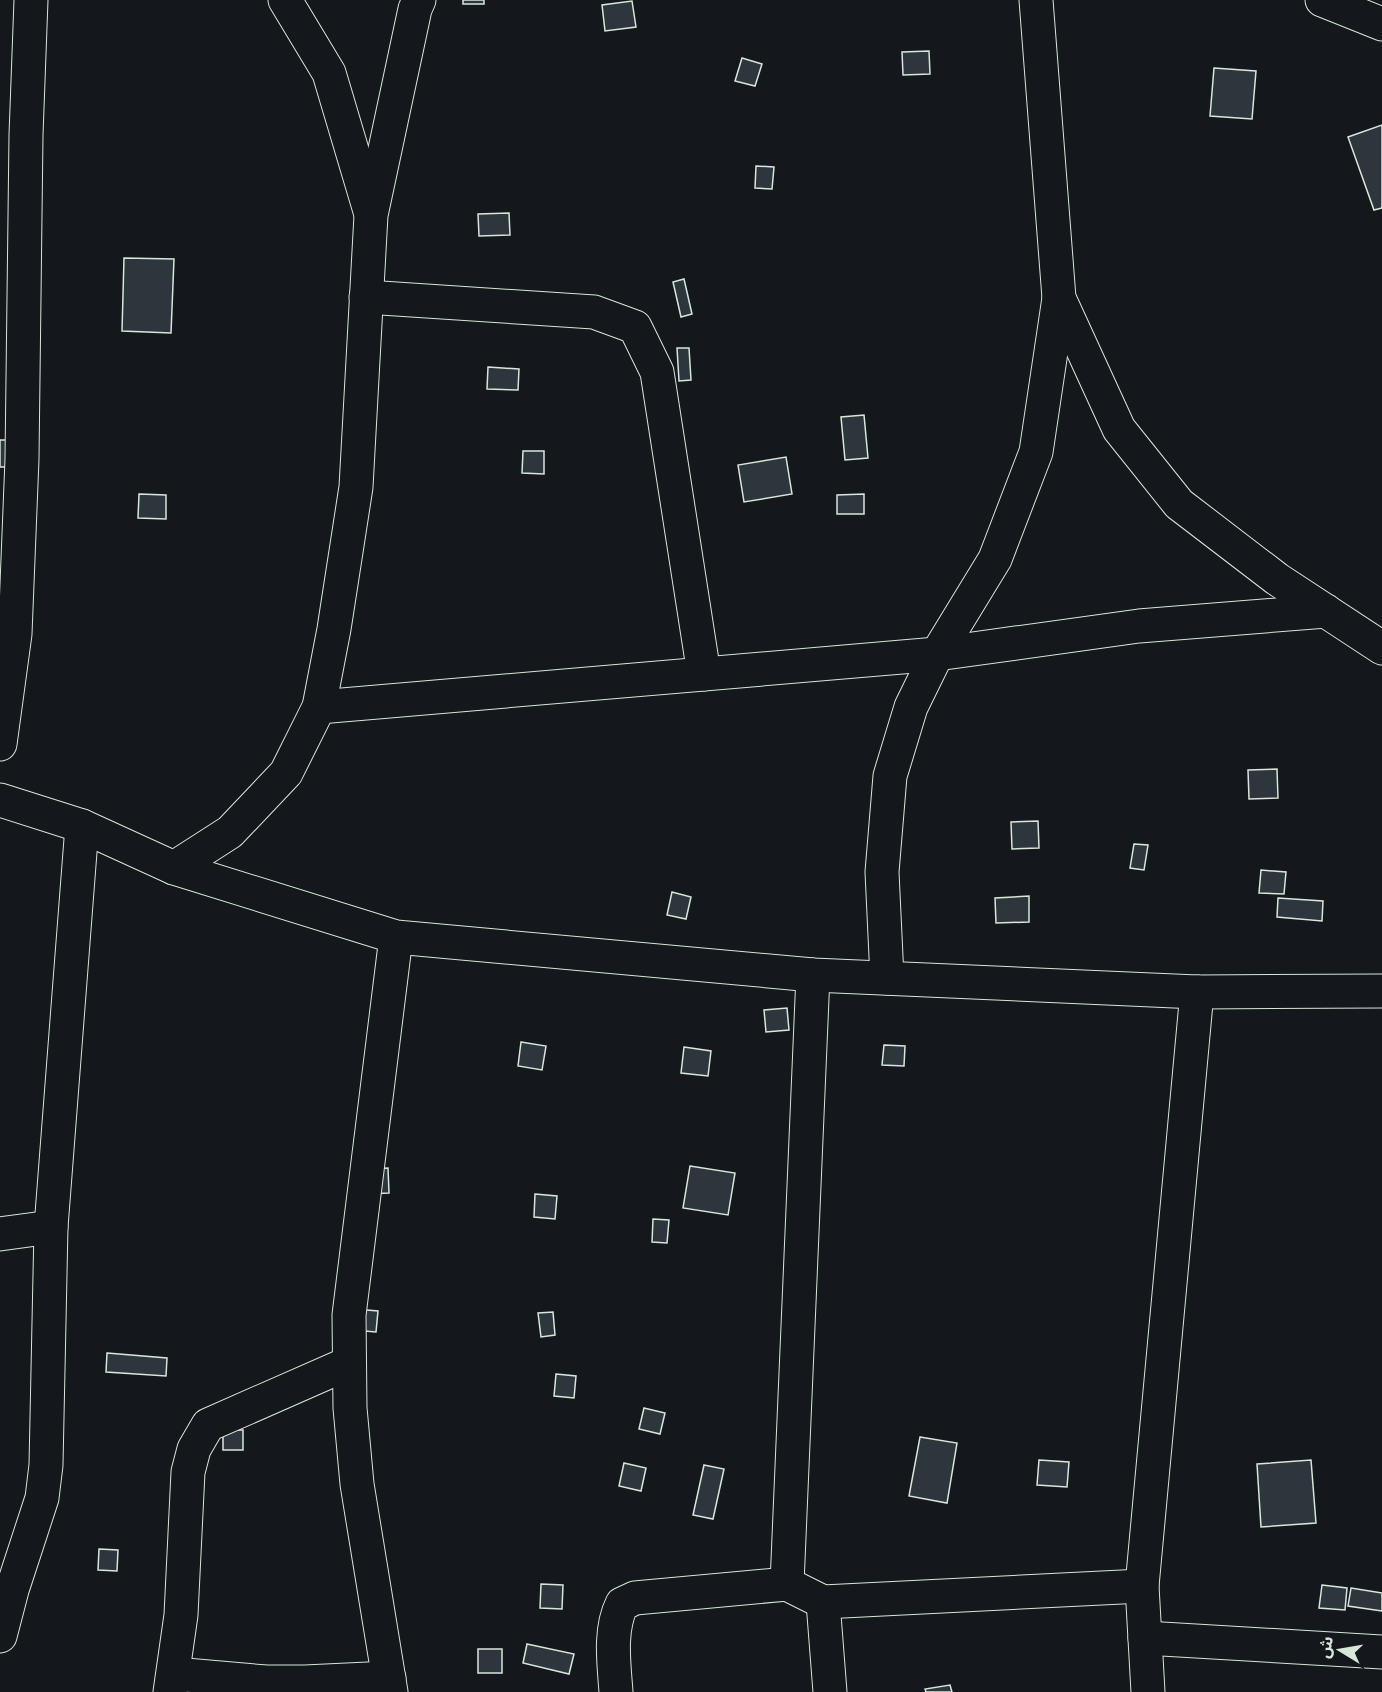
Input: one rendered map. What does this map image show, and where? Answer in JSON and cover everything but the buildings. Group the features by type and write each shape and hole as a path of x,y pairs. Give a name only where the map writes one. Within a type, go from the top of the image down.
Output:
{"street":[{"path":"0,744 15,634 22,459 26,135 31,0"},
{"path":"285,0 329,73 371,215"},
{"path":"174,868 230,832 286,773 319,707 334,629 356,487 371,215 415,9 419,0"},
{"path":"887,978 882,872 890,776 911,707 937,654 995,559 1036,452 1059,298 1036,0"},
{"path":"1322,0 1382,24"},
{"path":"366,297 594,312 635,327 657,372 704,674"},
{"path":"1059,298 1119,429 1179,504 1277,579 1382,648"},
{"path":"319,707 937,654 1139,626 1326,611"},
{"path":"0,800 82,826 174,868 396,937 813,975 1197,992 1382,991"},
{"path":"0,1636 6,1588 42,1498 46,1466 51,1227 82,826"},
{"path":"349,1363 208,1425 194,1449 188,1472 181,1615 172,1683 276,1682 390,1685 357,1484 350,1408 349,1315 396,937"},
{"path":"787,1584 813,975"},
{"path":"1148,1692 1142,1586 1197,992"},
{"path":"0,1234 51,1227"},
{"path":"616,1692 614,1652 616,1616 622,1604 635,1598 787,1584 823,1602 1142,1586"},
{"path":"823,1602 830,1692"},
{"path":"1144,1638 1382,1652"}]}
